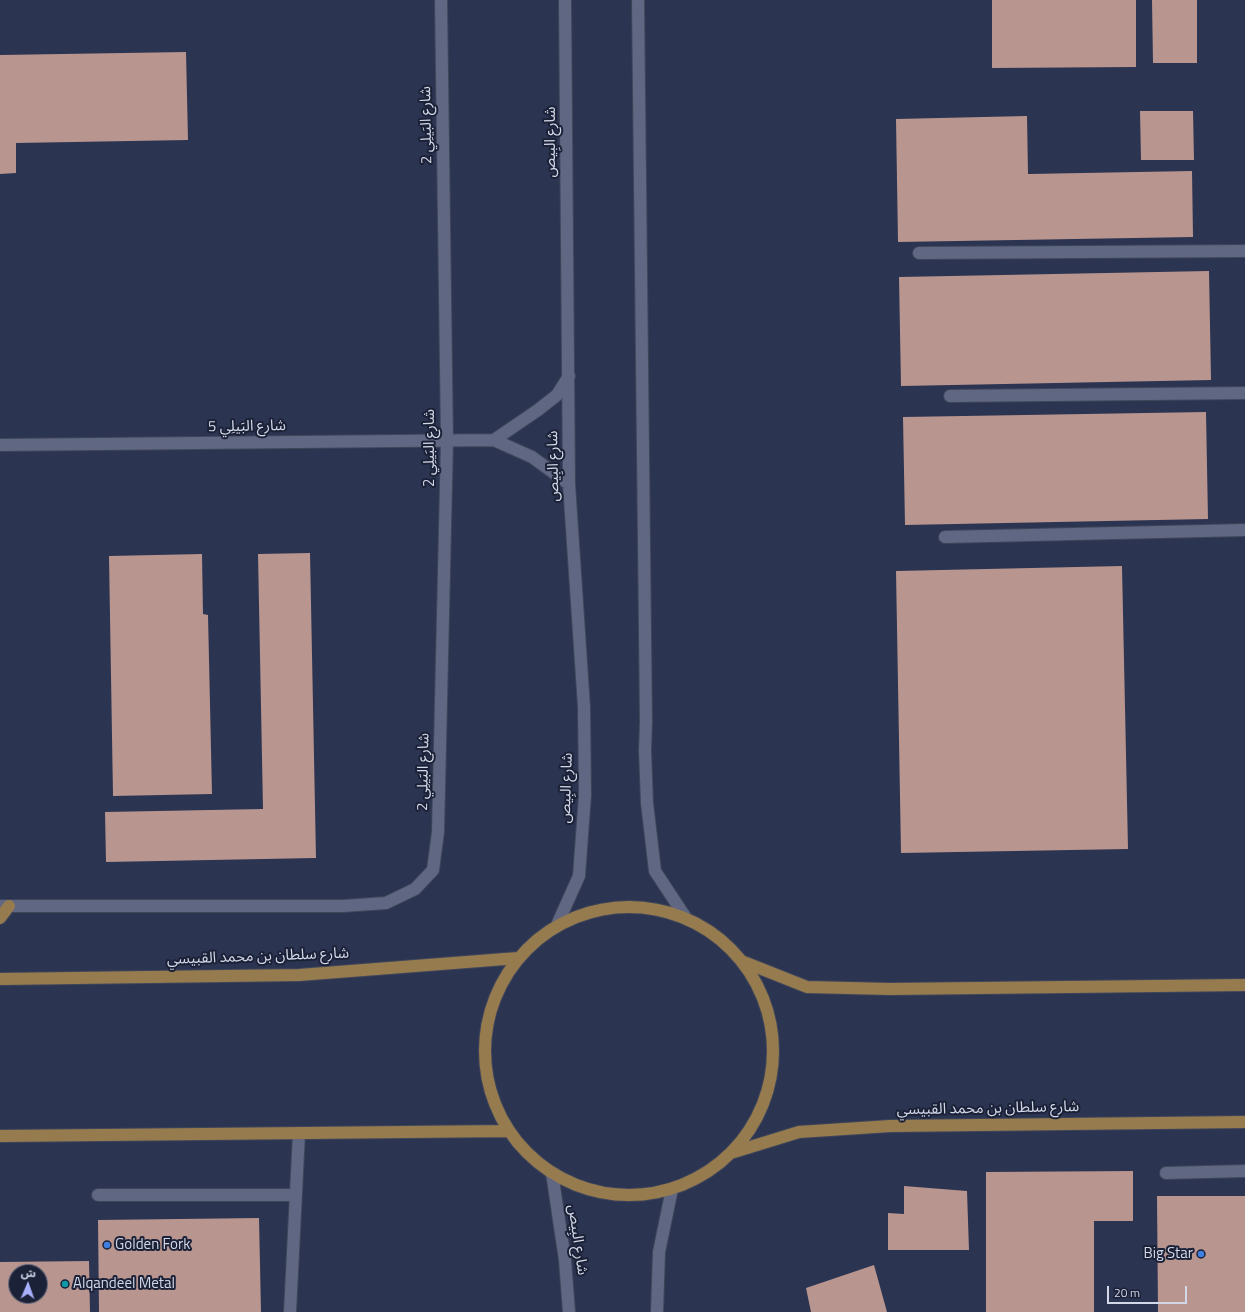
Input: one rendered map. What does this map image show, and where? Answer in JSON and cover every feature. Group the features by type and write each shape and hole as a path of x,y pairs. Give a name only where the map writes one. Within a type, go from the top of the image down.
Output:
{"main road":[{"path":"0,918 5,906"},
{"path":"634,907 661,910 686,918 718,937 744,962 764,998 774,1038 772,1080 758,1118 734,1152 672,1189 631,1196 589,1190 552,1173 528,1154 508,1131 492,1098 484,1062 485,1040 486,1025 498,990 518,958 557,926 581,914 607,908 634,907"},
{"name":"شارع سلطان بن محمد القبيسي","path":"0,979 299,975 518,958"},
{"path":"744,962 807,987 890,989 1244,984"},
{"name":"شارع سلطان بن محمد القبيسي","path":"734,1152 799,1132 890,1126 1245,1122"},
{"path":"0,1136 508,1131"}],"street":[{"name":"شارع البَيلِي 2","path":"5,906 343,906 386,903 415,889 433,870 438,832 447,441 441,0"},
{"name":"شارع البِيص","path":"557,926 579,876 585,795 584,707 569,484 566,0"},
{"path":"638,0 646,722 645,750 647,804 655,871 686,918"},
{"path":"920,254 1245,251"},
{"path":"494,440 557,395 569,376"},
{"path":"950,396 1245,393"},
{"name":"شارع البَيلِي 5","path":"0,445 494,440 532,457 569,484"},
{"path":"945,537 1245,530"},
{"path":"290,1312 299,1133"},
{"path":"1166,1173 1245,1172"},
{"name":"شارع البِيص","path":"552,1173 565,1260 569,1312"},
{"path":"656,1312 659,1252 672,1189"},
{"path":"98,1195 296,1195"}],"shaded area":[{"path":"0,0 1245,0 1245,1312 0,1312"}],"building":[{"path":"992,0 1136,0 1136,67 992,68"},
{"path":"1152,0 1197,0 1197,63 1153,63"},
{"path":"186,52 188,140 16,143 16,173 0,174 0,55"},
{"path":"1140,111 1193,111 1194,160 1141,160"},
{"path":"1027,116 1028,174 1192,171 1193,237 898,242 896,119"},
{"path":"1209,271 1211,380 901,386 899,277"},
{"path":"1206,412 1208,519 905,525 903,417"},
{"path":"310,553 316,858 106,862 105,812 263,809 258,554"},
{"path":"202,554 203,614 208,615 212,794 113,796 109,556"},
{"path":"1122,566 1128,849 901,853 896,571"},
{"path":"1133,1171 1133,1221 1094,1221 1094,1312 986,1312 986,1172"},
{"path":"904,1186 967,1191 969,1250 888,1250 888,1213 904,1214"},
{"name":"Big Star","path":"1157,1196 1245,1196 1245,1312 1158,1312"},
{"path":"259,1218 261,1312 99,1312 98,1220"},
{"name":"Alqandeel Metal","path":"89,1261 90,1312 0,1312 0,1262"},
{"path":"874,1265 887,1312 811,1312 806,1288"}],"place":[{"name":"Golden Fork","path":"107,1245"},
{"name":"Big Star","path":"1201,1254"},
{"name":"Alqandeel Metal","path":"65,1284"}]}
